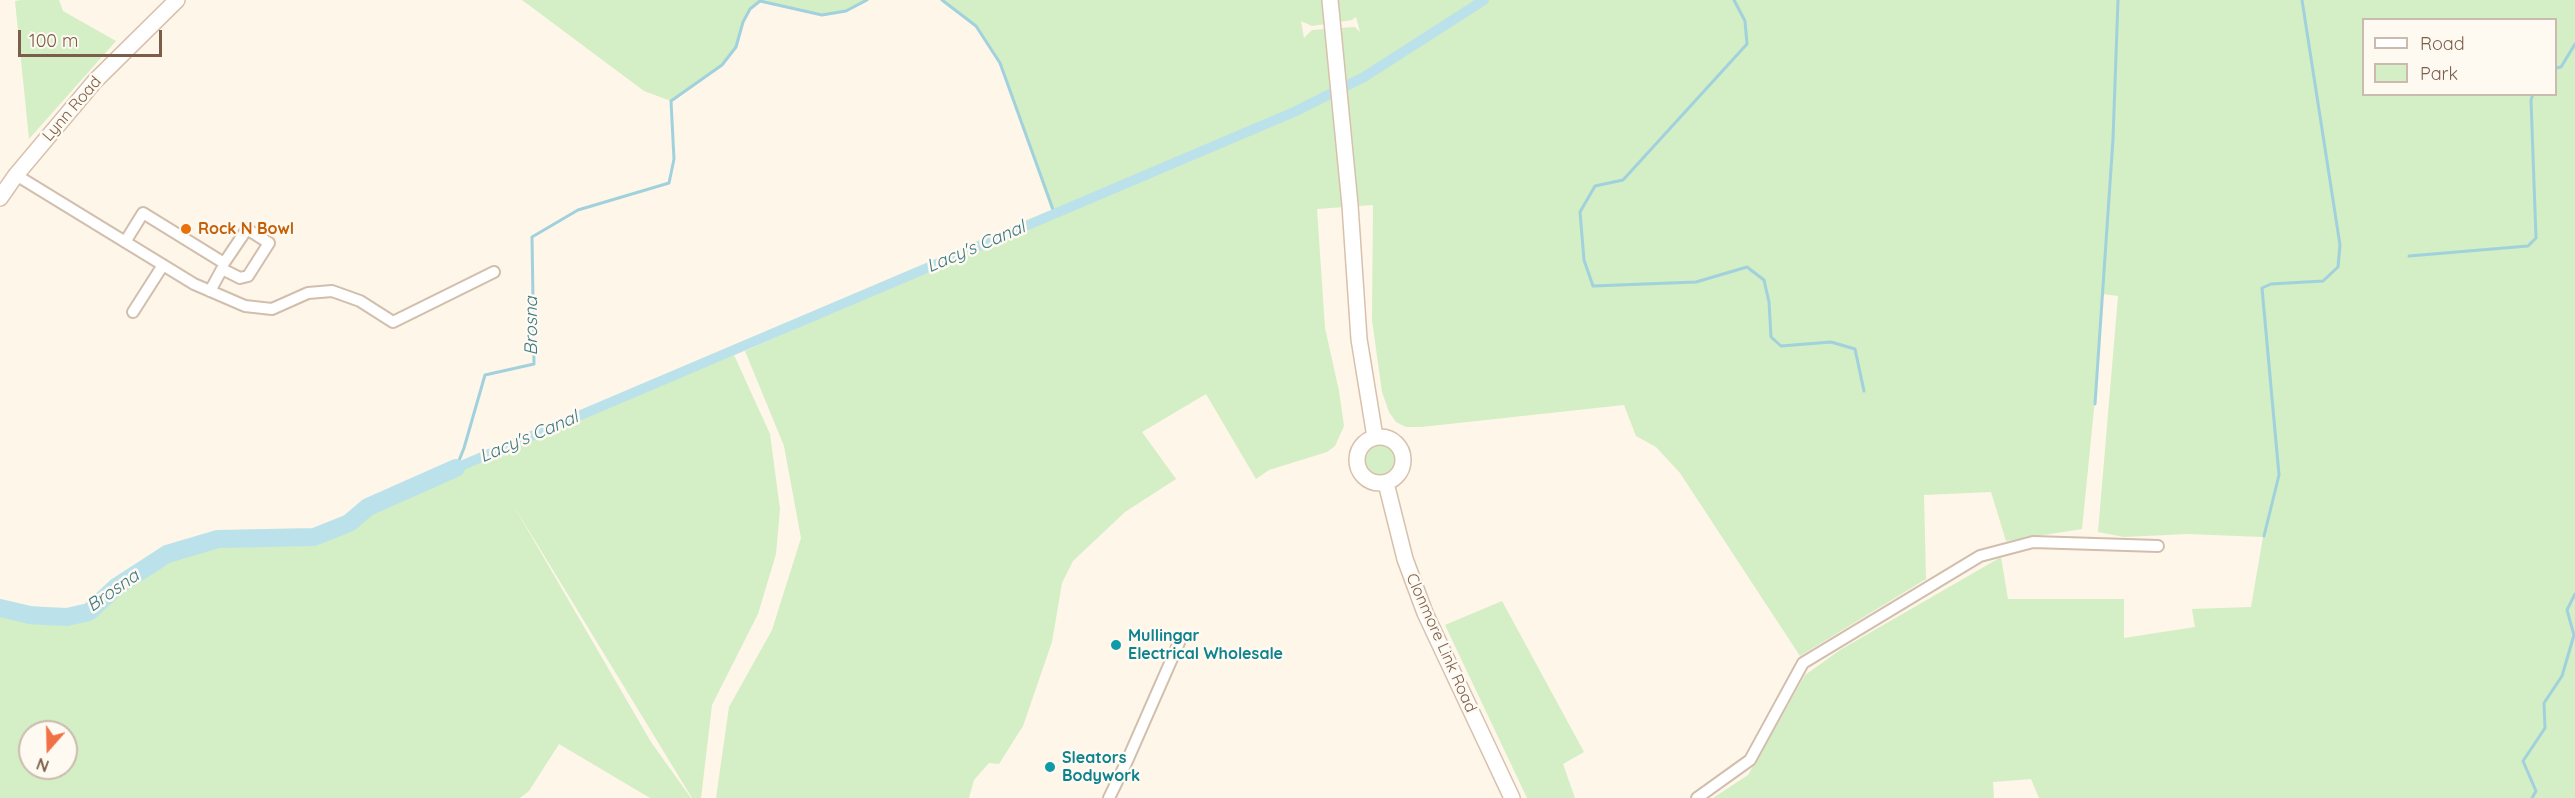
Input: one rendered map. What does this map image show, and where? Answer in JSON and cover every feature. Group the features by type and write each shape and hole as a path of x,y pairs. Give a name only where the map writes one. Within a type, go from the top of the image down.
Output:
{"main road":[{"name":"Lynn Road","path":"0,198 95,81 177,0"},
{"path":"1330,0 1350,205 1359,339 1375,437"},
{"path":"1375,437 1389,438 1403,453 1402,468 1399,474 1386,483 1372,482 1366,478 1358,466 1359,451 1362,445 1375,437"},
{"name":"Clonmore Link Road","path":"1386,483 1405,559 1425,613 1512,798"}],"street":[{"path":"16,176 163,265 210,291 245,306 272,309 308,293 332,291 360,301 393,322 494,272"},
{"path":"125,242 143,213 224,263 247,229 269,243 248,276 240,279 222,269 210,291"},
{"path":"133,312 163,265"},
{"path":"1697,798 1749,760 1803,663 1980,556 2033,542 2158,546"},
{"path":"1108,798 1127,761 1181,638"}],"green space":[{"path":"59,0 63,11 116,41 29,139 15,1"},
{"path":"522,0 867,0 846,11 822,15 760,1 750,9 743,22 736,47 722,65 671,101 644,91"},
{"path":"942,0 2575,0 2575,798 2039,798 2031,779 1993,782 1994,798 1713,798 1748,775 1805,675 1840,650 2001,557 2008,599 2124,599 2124,638 2195,627 2192,609 2251,607 2263,537 2188,534 2124,537 2098,532 2118,296 2102,294 2096,389 2082,529 2006,541 1991,492 1924,495 1926,579 1800,656 1680,473 1656,447 1636,436 1624,405 1421,427 1406,427 1396,422 1389,412 1382,392 1372,320 1373,205 1317,209 1325,328 1344,426 1335,446 1327,452 1269,470 1256,479 1206,394 1142,432 1176,479 1125,512 1073,561 1062,583 1052,642 1023,726 999,764 989,763 974,780 969,798 716,798 729,707 772,630 801,538 784,446 745,351 1053,215 1000,63 976,26","holes":["1356,17 1360,32 1355,27 1312,30 1304,38 1301,21 1312,26 1352,20"]},
{"path":"734,355 770,434 780,509 776,554 758,614 712,705 701,798 692,798 512,503 651,742 691,798 650,798 559,744 529,791 520,798 0,798 0,608 30,615 67,617 89,612 116,587 167,554 218,539 314,537 349,523 368,507 456,468"},
{"path":"1381,444 1392,449 1397,460 1392,471 1381,476 1370,471 1365,460 1370,449"},
{"path":"1502,601 1584,752 1563,764 1575,798 1527,798 1445,625"}],"waterway":[{"name":"Brosna","path":"456,468 485,375 534,364 532,237 578,210 669,183 674,159 671,101 722,65 736,47 743,22 750,9 760,1 822,15 846,11 867,0"},
{"path":"942,0 976,26 1000,63 1055,215"},
{"name":"Lacy's Canal","path":"456,468 1294,112 1364,77 1484,0"},
{"path":"1734,0 1745,21 1747,44 1623,180 1595,186 1580,212 1584,260 1593,286 1696,282 1747,267 1764,280 1769,302 1771,337 1781,346 1831,342 1855,349 1864,391"},
{"path":"2095,404 2113,139 2118,0"},
{"path":"2264,536 2279,475 2262,288 2271,284 2323,281 2338,267 2340,245 2302,0"},
{"path":"2557,68 2561,67 2575,44"},
{"path":"2409,256 2528,246 2536,238 2532,96"},
{"name":"Brosna","path":"0,608 30,615 67,617 89,612 116,587 167,554 218,539 314,537 349,523 368,507 456,468"},
{"path":"2532,798 2536,791 2523,761 2545,728 2544,703 2562,676 2574,635 2567,610 2575,594"}],"place":[{"name":"Rock N Bowl","path":"186,229"},
{"name":"Mullingar Electrical Wholesale","path":"1116,645"},
{"name":"Sleators Bodywork","path":"1050,767"}]}
